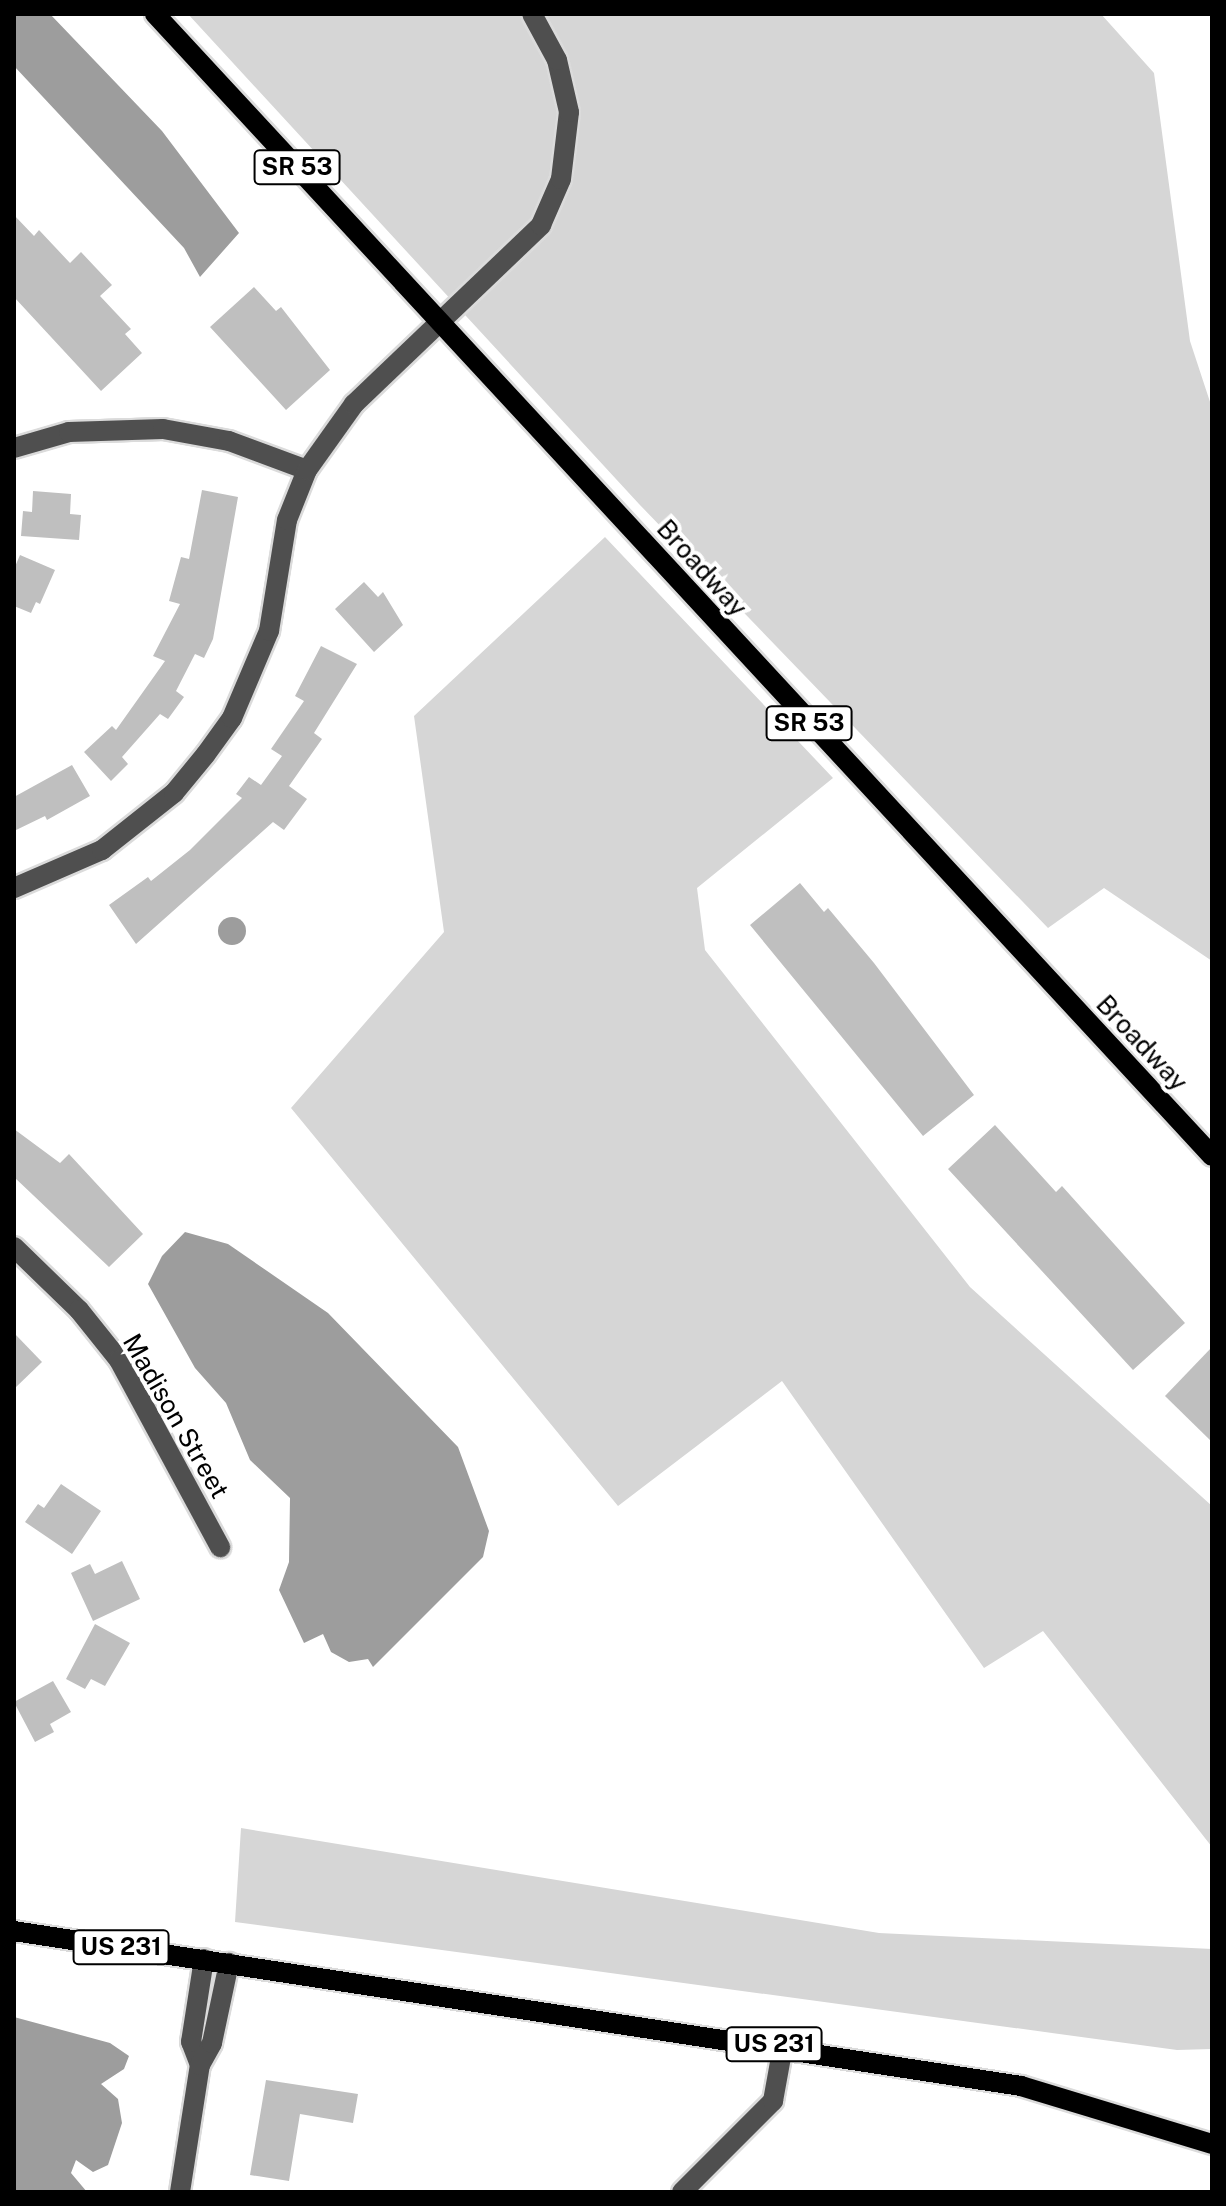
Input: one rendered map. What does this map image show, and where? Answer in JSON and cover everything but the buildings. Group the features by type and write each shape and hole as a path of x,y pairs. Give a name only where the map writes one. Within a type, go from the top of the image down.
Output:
{"main road":[{"name":"Broadway","path":"155,14 1212,1156"},
{"name":"US 231","path":"14,1931 783,2046 1021,2086 1212,2144"}],"street":[{"path":"14,888 102,850 144,820 174,793 232,718 269,631 287,520 307,470 354,404 541,225 556,190 569,112 557,60 532,14"},
{"path":"14,448 69,432 163,429 229,441 307,470"},
{"name":"Madison Street","path":"14,1247 79,1310 119,1360 220,1547"},
{"path":"200,2065 191,2042 204,1959"},
{"path":"180,2192 200,2065 212,2043 229,1963"},
{"path":"682,2192 773,2101 783,2046"}],"shaded area":[{"path":"14,14 50,14 162,131 239,233 200,277 184,248 14,66"},
{"path":"188,14 1101,14 1154,73 1190,341 1212,408 1212,961 1104,888 1048,928 639,504"},
{"path":"605,537 833,778 697,888 705,950 970,1287 1212,1506 1212,1847 1043,1631 984,1668 782,1381 618,1506 291,1108 444,932 414,716"},
{"path":"232,917 242,921 246,931 242,941 232,945 222,941 218,931 222,921"},
{"path":"185,1232 228,1244 328,1313 458,1447 489,1531 483,1557 373,1667 368,1659 349,1662 331,1652 323,1634 304,1643 279,1590 289,1562 290,1498 250,1460 226,1403 195,1368 148,1284 162,1256"},
{"path":"241,1828 879,1933 1212,1949 1212,2049 1177,2050 235,1922"},
{"path":"14,2017 110,2043 129,2056 124,2069 101,2084 118,2099 122,2123 108,2165 93,2172 76,2160 71,2173 87,2192 14,2192"}]}
